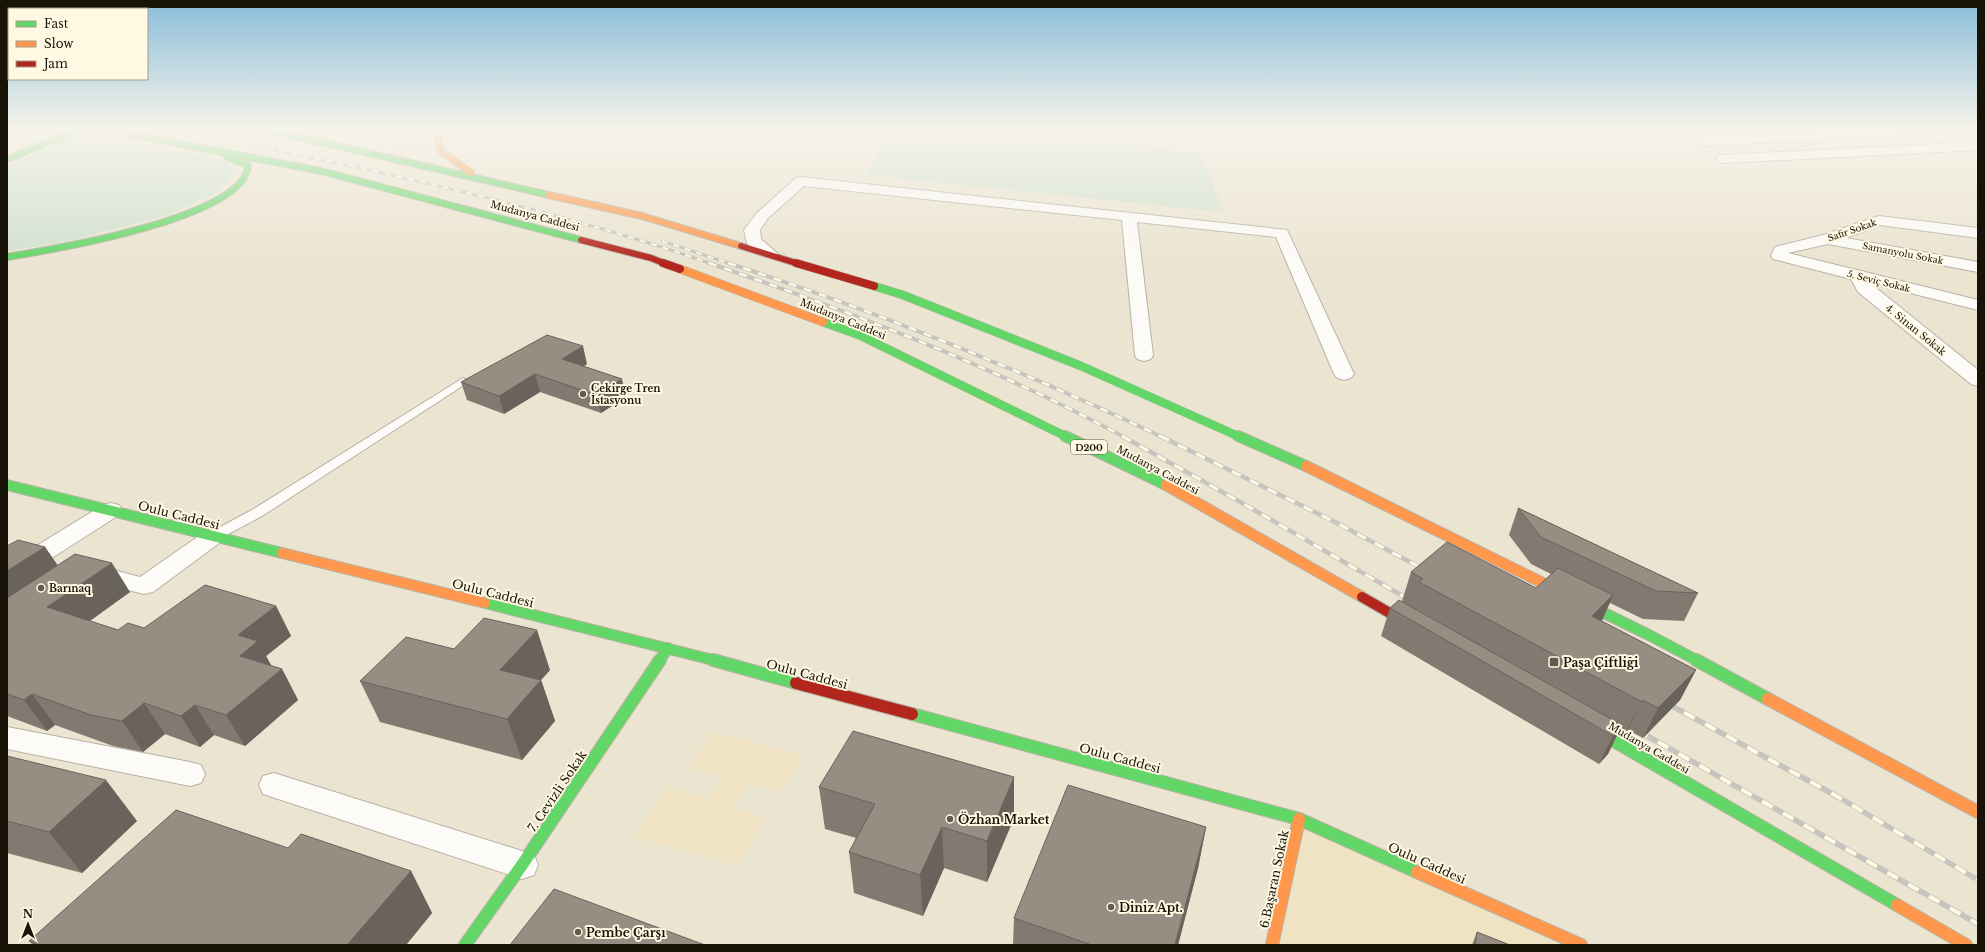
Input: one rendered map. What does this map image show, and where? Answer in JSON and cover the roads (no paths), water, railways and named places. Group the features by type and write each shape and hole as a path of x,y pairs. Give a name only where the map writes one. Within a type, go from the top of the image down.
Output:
{"main road":[{"path":"7,257 77,244 173,218 222,198 240,184 247,173"},
{"name":"Mudanya Caddesi","path":"329,173 651,258 859,335 1148,475 1422,632"},
{"path":"458,173 642,216 770,254 911,298 1081,366 1313,469 1649,635 1978,812"},
{"path":"472,173 478,178"},
{"name":"Oulu Caddesi","path":"7,485 668,648 1299,818 1581,945"},
{"name":"7. Cevizli Sokak","path":"465,945 522,865 668,648"},
{"name":"Mudanya Caddesi","path":"1580,722 1805,850 1966,945"},
{"name":"6.Başaran Sokak","path":"1272,945 1299,818"},
{"path":"1805,850 1892,913"}],"street":[{"path":"770,254 754,241 752,230 763,215 801,182 1282,233 1344,374"},
{"path":"1129,216 1144,355"},
{"name":"Safir Sokak","path":"1779,256 1781,250 1828,239 1879,220 1978,233"},
{"name":"Samanyolu Sokak","path":"1828,239 1978,268"},
{"name":"5. Seviç Sokak","path":"1779,256 1978,305"},
{"name":"4. Sinan Sokak","path":"1858,276 1864,288 1978,380"},
{"path":"7,574 111,510"},
{"path":"77,581 90,573 144,586 214,536"},
{"path":"7,738 190,774"},
{"path":"274,785 522,865"}],"lane":[{"path":"214,536 256,513 463,381"}],"railway":[{"path":"383,173 512,204 579,222 709,263"},
{"path":"662,241 728,263"},
{"path":"709,263 920,341 1023,386 1124,437"},
{"path":"728,263 838,301 948,343 1056,388 1162,437"},
{"path":"1122,436 1242,503 1413,602"},
{"path":"1160,436 1335,522 1427,571"},
{"path":"1663,701 1840,798 1978,880"},
{"path":"1637,730 1978,924"}],"place":[{"name":"Çekirge Tren İstasyonu","path":"583,394"},
{"name":"Barınaq","path":"41,588"},
{"name":"Paşa Çiftliği","path":"1554,662"},
{"name":"Özhan Market","path":"950,819"},
{"name":"Diniz Apt.","path":"1111,907"},
{"name":"Pembe Çarşı","path":"578,932"}]}
